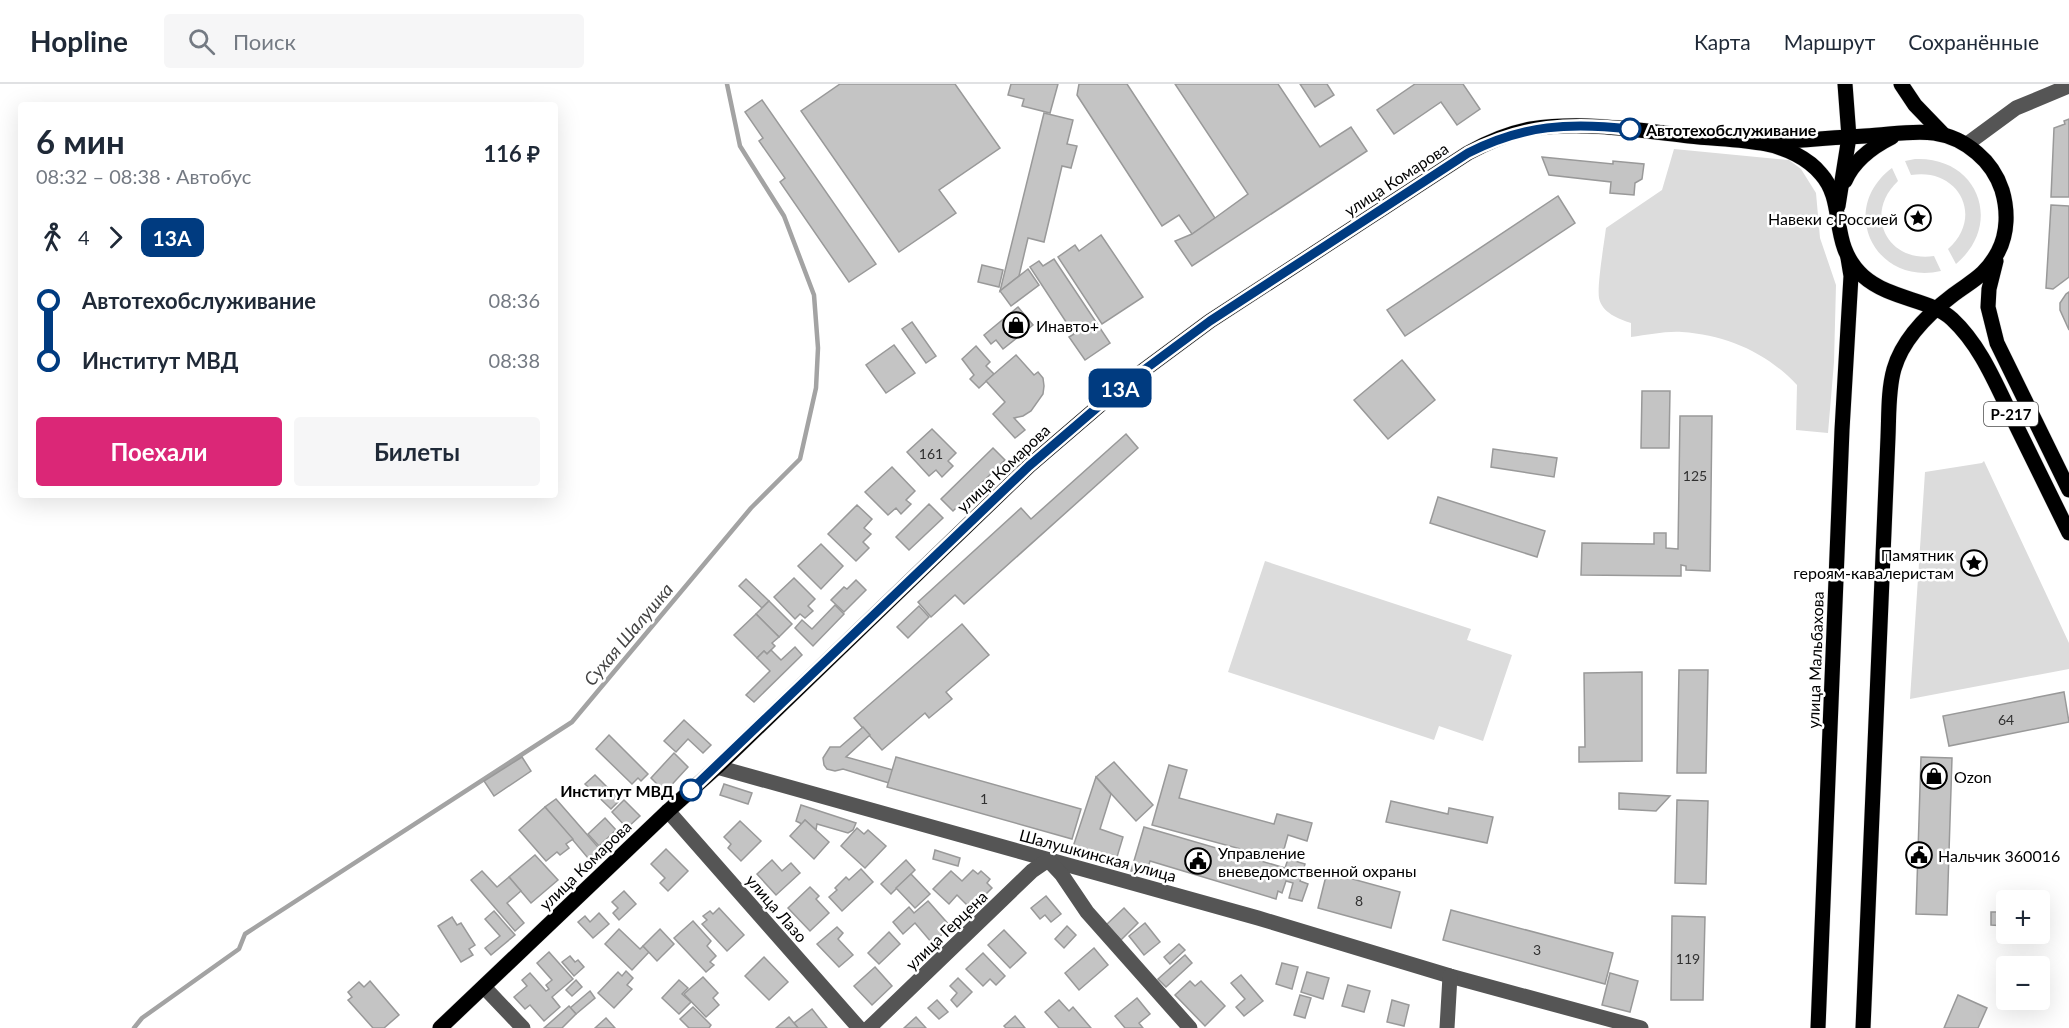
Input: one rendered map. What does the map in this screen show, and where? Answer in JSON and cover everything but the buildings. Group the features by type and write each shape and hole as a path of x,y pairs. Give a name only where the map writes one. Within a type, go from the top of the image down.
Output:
{"main road":[{"path":"1839,197 1849,137 1845,84"},
{"name":"Р-217","path":"1901,84 1915,105 1942,133 1967,144 1985,160 1999,180 2006,203 2006,227 1989,289 1988,307 1996,342 2069,490"},
{"name":"улица Комарова","path":"441,1028 717,767 1029,466 1121,387 1210,321 1468,153 1495,139 1521,131 1564,126 1607,127 1767,144"},
{"path":"1767,144 1915,131 1942,133"},
{"name":"Р-217","path":"1915,131 1894,136 1875,145 1859,159 1847,177 1839,197 1837,213 1842,243 1848,257 1862,275 1879,289 1900,297 1928,300 1956,293 1974,282 1989,267 1999,250"},
{"path":"1767,144 1808,161 1822,174 1832,191 1837,213"},
{"name":"улица Мальбахова","path":"1818,1028 1851,276 1848,257"},
{"path":"1863,1028 1891,393 1894,370 1900,354 1921,322 1956,293"},
{"path":"1900,297 1935,309"},
{"name":"Р-217","path":"1935,309 1950,317 1977,349 2069,533"}],"street":[{"path":"1967,144 2016,108 2069,86"},
{"name":"Шалушкинская улица","path":"717,767 1258,918 1450,976 1641,1028"},
{"name":"улица Лазо","path":"668,811 859,1028"},
{"path":"1048,860 1087,912 1190,1028"},
{"name":"улица Герцена","path":"869,1028 1032,871 1048,860"},
{"path":"1447,1028 1450,976"},
{"path":"484,987 523,1028"}],"shaded area":[{"path":"1674,149 1789,160 1801,169 1816,193 1820,238 1836,285 1834,362 1828,433 1796,430 1797,385 1759,355 1730,342 1699,334 1669,332 1631,337 1631,323 1612,315 1601,303 1599,284 1606,228 1662,190"},
{"path":"1915,159 1937,161 1955,169 1968,180 1977,195 1981,212 1979,230 1971,248 1956,264 1948,249 1959,236 1964,222 1965,209 1961,197 1953,186 1942,179 1928,175 1911,175 1905,161"},
{"path":"1892,168 1898,181 1888,194 1882,208 1885,234 1904,252 1918,256 1934,256 1941,271 1918,273 1898,267 1882,256 1871,240 1866,223 1867,204 1876,185"},
{"path":"1984,461 2069,643 2069,669 1910,699 1925,472"},
{"path":"1265,561 1471,629 1467,640 1512,655 1483,741 1439,726 1434,740 1228,672"}],"waterway":[{"name":"Сухая Шалушка","path":"134,1028 142,1018 239,949 245,934 572,722 751,508 800,459 816,388 818,348 814,295 784,216 740,146 727,84"}],"bus line":[{"name":"13А","path":"691,790 1029,466 1121,387 1210,321 1468,153 1495,139 1530,129 1564,126 1630,129"}],"place":[{"name":"Автотехобслуживание","path":"1630,129"},
{"name":"Навеки с Россией","path":"1918,218"},
{"name":"Инавто+","path":"1016,325"},
{"name":"Памятник героям-кавалеристам","path":"1974,563"},
{"name":"Ozon","path":"1934,776"},
{"name":"Институт МВД","path":"691,790"},
{"name":"Нальчик 360016","path":"1919,855"},
{"name":"Управление вневедомственной охраны","path":"1198,861"}]}
